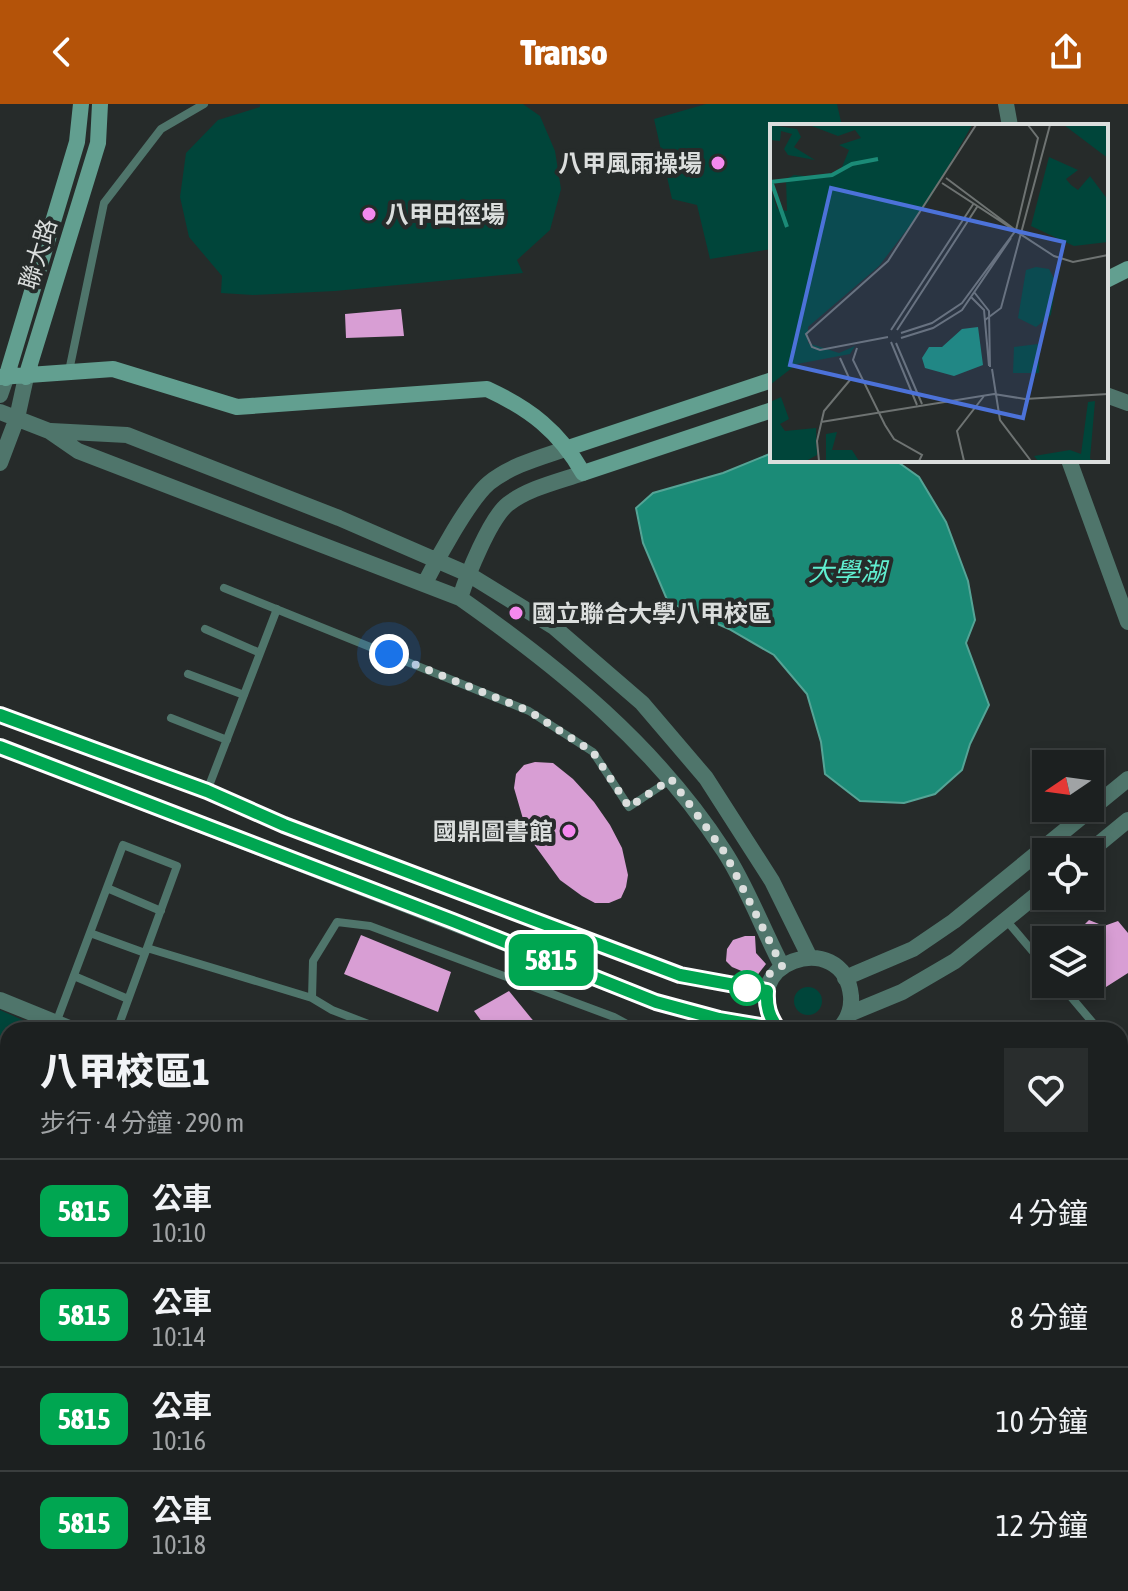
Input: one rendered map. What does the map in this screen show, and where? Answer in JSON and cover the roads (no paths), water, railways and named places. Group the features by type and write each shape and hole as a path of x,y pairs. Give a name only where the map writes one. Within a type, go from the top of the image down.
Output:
{"street":[{"name":"聯大路","path":"0,395 77,142 81,104"},
{"name":"聯大路","path":"0,463 17,418 26,377 98,143 100,104"},
{"path":"1006,104 1010,124"},
{"path":"1108,279 1128,269"},
{"path":"3,377 113,369 237,407 487,389 521,405 568,448 583,473"},
{"path":"425,583 488,484 526,462 770,381"},
{"path":"1108,396 1128,403"},
{"path":"460,598 468,574 505,506 526,492 770,411"},
{"path":"0,412 49,431 78,451 460,598 570,680 630,734 671,779 725,853 782,966"},
{"path":"49,431 127,435 437,560 468,574 554,627 642,703 706,778 772,881 809,956"},
{"path":"1070,462 1128,622"},
{"path":"0,715 207,791 284,825 680,975 767,991"},
{"path":"0,747 656,1002 735,1022"},
{"path":"845,978 913,949 954,921 1128,779"},
{"path":"1104,840 1128,820"},
{"path":"849,1014 902,992 955,961 1032,898"},
{"path":"773,1022 766,1005 770,982 782,966 809,956 823,959 836,967 845,978 851,1002 844,1022"},
{"path":"0,1000 54,1022"}],"lane":[{"path":"68,372 104,203 161,129 204,104"},
{"path":"224,588 529,711 593,752 629,807 671,779"},
{"path":"207,791 277,609"},
{"path":"205,629 260,653"},
{"path":"188,674 244,695"},
{"path":"171,718 227,740"},
{"path":"56,1022 123,845 177,866 120,1022"},
{"path":"107,888 161,911"},
{"path":"1005,920 1032,951"},
{"path":"312,998 313,961 337,922 370,926 623,1022"},
{"path":"90,933 312,998 363,1022"},
{"path":"74,976 128,999"},
{"path":"1072,998 1092,1022"}],"water":[{"name":"大學湖","path":"770,454 770,462 898,462 919,477 946,522 968,581 975,620 966,643 989,705 970,744 962,770 935,794 904,803 860,801 825,774 821,742 807,694 774,655 729,629 668,602 643,543 636,508 653,493 723,473"}],"place":[{"name":"八甲風雨操場","path":"718,163"},
{"name":"八甲田徑場","path":"369,214"},
{"name":"國立聯合大學八甲校區","path":"516,613"},
{"name":"國鼎圖書館","path":"569,831"}]}
